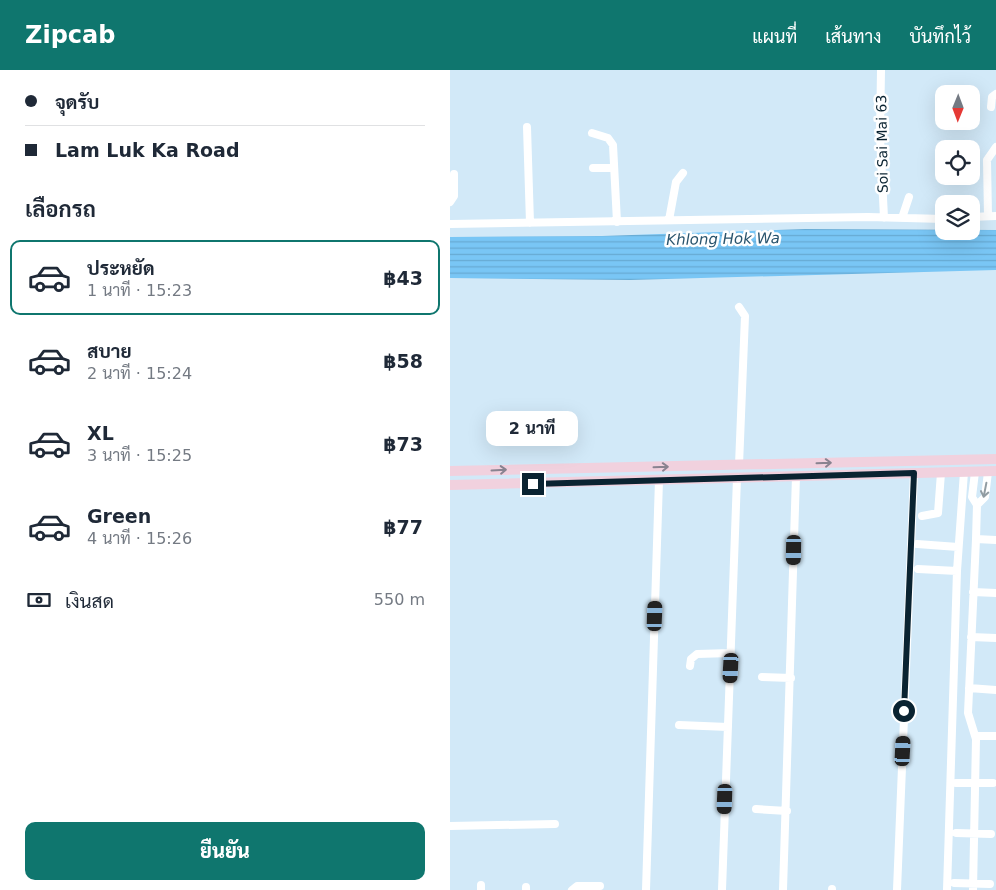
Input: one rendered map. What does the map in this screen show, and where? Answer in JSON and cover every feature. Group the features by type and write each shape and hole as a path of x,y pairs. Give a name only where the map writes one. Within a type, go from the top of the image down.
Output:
{"main road":[{"path":"450,471 996,459"},
{"path":"450,485 992,472"}],"street":[{"name":"Soi Sai Mai 63","path":"881,70 880,136 884,218"},
{"path":"991,108 992,97 996,94"},
{"path":"527,127 530,224"},
{"path":"592,133 604,135 612,142 617,222"},
{"path":"992,216 987,160 996,147"},
{"path":"592,168 614,168"},
{"path":"669,220 676,182 683,173"},
{"path":"450,202 454,196 454,174"},
{"path":"902,218 909,197"},
{"path":"450,224 669,220 935,219"},
{"path":"739,307 746,316 739,465"},
{"path":"969,472 972,497 977,505 968,713 976,736 973,887"},
{"path":"948,890 958,547 969,472"},
{"path":"977,505 984,498 992,472"},
{"path":"897,890 914,473"},
{"path":"922,516 938,513 941,473"},
{"path":"783,890 787,811 796,476"},
{"path":"722,890 737,478"},
{"path":"646,890 659,480"},
{"path":"976,539 996,540"},
{"path":"917,544 958,547"},
{"path":"918,569 957,571"},
{"path":"973,592 996,593"},
{"path":"971,637 996,638"},
{"path":"690,666 691,659 697,654 730,653"},
{"path":"762,677 791,678"},
{"path":"969,688 996,690"},
{"path":"679,725 728,727"},
{"path":"976,736 996,736"},
{"path":"956,783 993,783"},
{"path":"756,809 787,811"},
{"path":"450,826 556,824"},
{"path":"956,833 991,834"},
{"path":"954,882 973,887 990,884"},
{"path":"572,890 577,886 600,886"}],"water":[{"name":"Khlong Hok Wa","path":"805,229 935,230 935,240 980,240 980,230 996,230 996,270 630,280 450,278 450,237 602,236"}],"route":[{"path":"533,484 914,473 904,711"}]}
